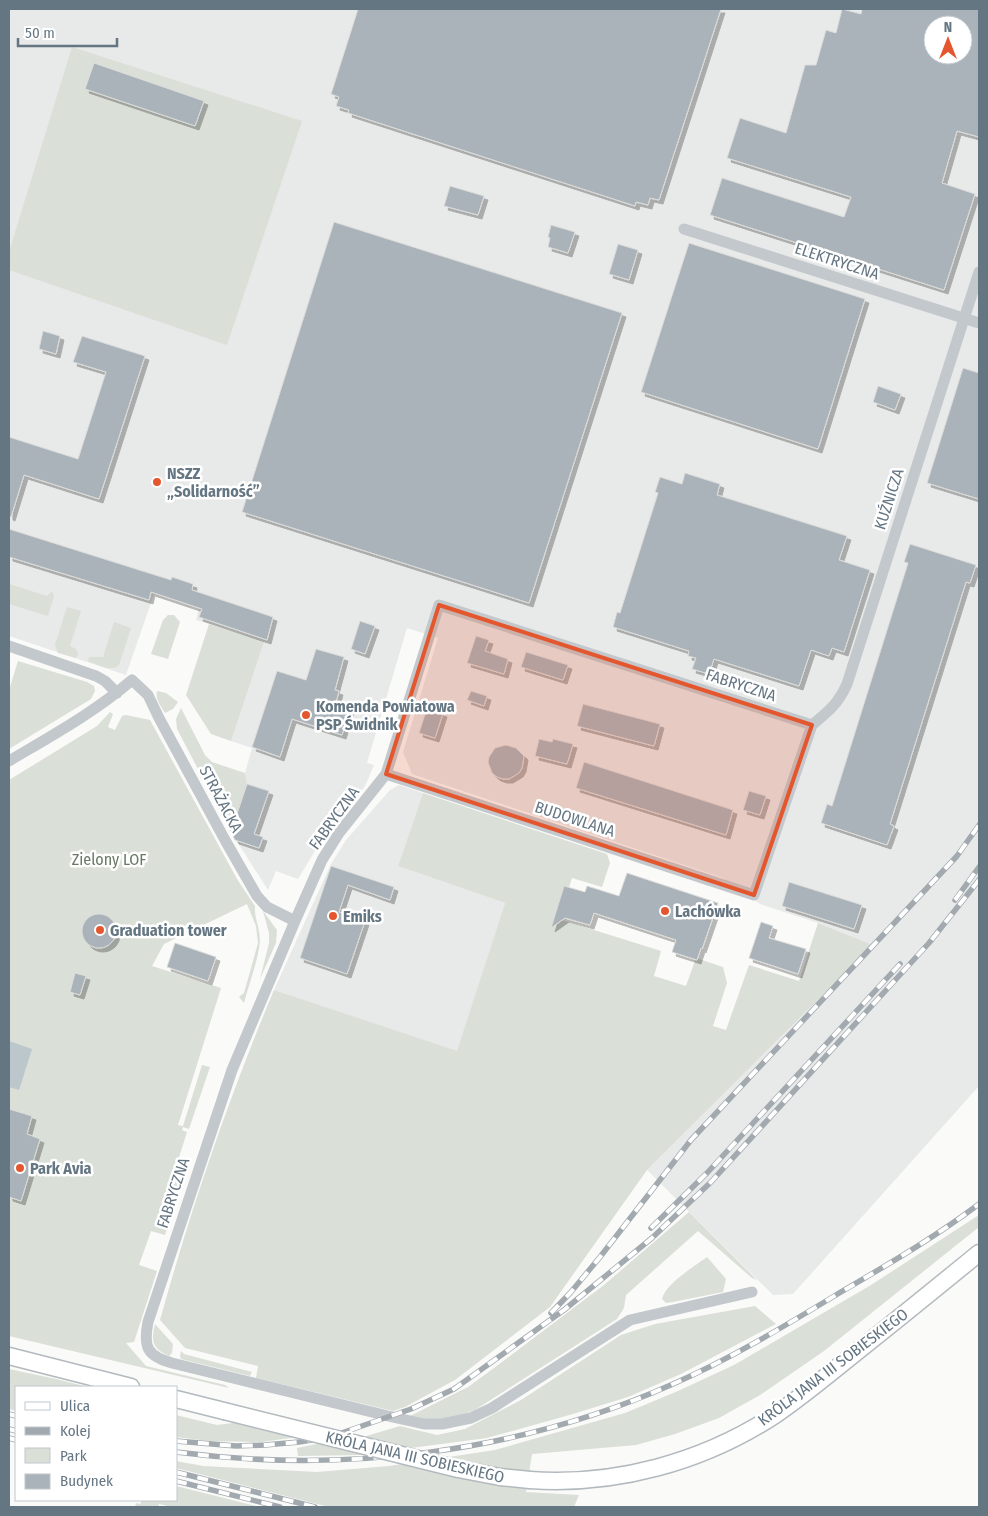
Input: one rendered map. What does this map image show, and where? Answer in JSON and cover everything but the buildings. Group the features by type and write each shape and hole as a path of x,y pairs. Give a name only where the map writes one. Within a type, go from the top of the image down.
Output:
{"main road":[{"name":"KRÓLA JANA III SOBIESKIEGO","path":"178,1400 449,1467 490,1475 530,1480 584,1480 629,1474 689,1458 736,1438 775,1415 979,1253"},
{"path":"9,1356 125,1386"}],"street":[{"name":"ELEKTRYCZNA","path":"684,229 979,323"},
{"name":"KUŹNICZA","path":"812,725 828,712 840,698 847,684 979,272"},
{"name":"FABRYCZNA","path":"752,1292 630,1320 492,1408 471,1418 442,1424 424,1424 388,1416 163,1361 151,1354 146,1344 148,1322 224,1090 322,860 338,833 386,774 439,605 812,725"},
{"path":"9,646 96,676 106,681 117,693 98,707 9,761"},
{"name":"STRAŻACKA","path":"117,693 132,680 148,695 220,831 257,896 267,907 295,921"},
{"name":"BUDOWLANA","path":"386,774 754,895 812,725"}],"highlighted area":[{"path":"439,605 812,725 754,895 386,774"}],"shaded area":[{"path":"9,9 979,9 979,1086 793,1294 773,1295 647,1170 873,945 818,923 760,904 723,878 412,774 403,752 438,638 407,628 367,763 374,765 366,784 327,831 298,879 276,871 268,890 231,832 247,784 245,773 252,748 231,741 263,641 196,620 199,608 154,594 126,675 9,636"},
{"path":"399,785 423,793 398,866 505,903 457,1052 274,990 331,864 346,840 390,790"},
{"path":"9,1041 32,1049 19,1090 9,1087"}],"green space":[{"path":"72,47 302,121 227,345 9,270 9,252"},
{"path":"9,584 47,596 51,592 53,593 54,596 48,616 9,604"},
{"path":"67,607 81,611 70,646 76,649 78,654 76,658 58,653 55,645"},
{"path":"168,615 174,615 180,622 168,659 151,654 163,620"},
{"path":"114,622 131,628 119,665 108,668 88,661 89,657 103,657"},
{"path":"209,624 264,641 231,741 211,734 186,695"},
{"path":"18,661 87,682 94,686 95,691 91,699 9,749 9,690"},
{"path":"157,691 166,693 178,702 173,709 165,713 158,700"},
{"path":"181,708 205,755 212,762 245,773 247,784 231,832 177,729 176,719"},
{"name":"Zielony LOF","path":"110,712 113,714 108,727 115,730 122,716 126,715 150,720 237,879 255,906 260,941 244,1003 239,997 244,993 258,943 256,926 247,904 164,944 152,966 221,988 178,1125 183,1126 202,1065 210,1067 189,1129 183,1127 182,1130 187,1132 174,1173 183,1178 165,1235 151,1231 139,1265 157,1271 134,1342 126,1343 146,1366 225,1385 229,1388 9,1336 9,780 97,726"},
{"path":"423,793 607,854 610,863 602,887 572,878 559,919 661,951 654,976 686,986 696,958 723,967 727,983 713,1026 726,1030 749,965 799,981 818,923 873,945 647,1170 550,1307 455,1380 405,1407 393,1411 256,1378 258,1366 185,1348 160,1320 212,1153 274,990 457,1051 505,903 398,866"},
{"path":"263,911 277,930 276,943 260,979 269,943 269,933"},
{"path":"689,1212 757,1280 752,1278 698,1231 626,1295 624,1308 617,1319 475,1410 454,1418 428,1420 410,1416 468,1387 494,1368 604,1285"},
{"path":"979,1215 979,1227 824,1351 760,1395 719,1418 675,1434 636,1445 532,1454 526,1492 579,1495 574,1507 329,1507 178,1469 178,1461 203,1466 317,1472 389,1466 495,1450 625,1413 678,1391 734,1365 871,1285"},
{"path":"707,1257 726,1279 723,1292 666,1303 662,1299 669,1287"},
{"path":"755,1306 776,1324 681,1374 628,1397 487,1438 358,1455 298,1456 297,1448 363,1437 400,1426 437,1435 465,1429 521,1400 621,1335 655,1324"},
{"path":"155,1324 173,1344 172,1353 169,1356 159,1350 154,1344"},
{"path":"181,1351 184,1354 252,1372 250,1376 181,1359"},
{"path":"9,1369 84,1386 15,1386 15,1411 9,1409"},
{"path":"178,1415 217,1425 233,1423 234,1421 298,1437 261,1442 209,1441 178,1437"},
{"path":"178,1486 260,1507 172,1507 159,1504 158,1507 135,1507 136,1503 140,1504 142,1501 178,1501"}],"railway":[{"path":"551,1313 600,1257 691,1140 957,856 979,825"},
{"path":"955,900 979,867"},
{"path":"178,1441 236,1446 299,1442 330,1437 411,1409 454,1389 564,1310 652,1238 711,1182 929,943 979,880"},
{"path":"651,1228 707,1173 900,964"},
{"path":"178,1452 239,1458 303,1460 366,1458 429,1452 492,1442 554,1427 614,1408 673,1384 736,1353 909,1251 979,1204"},
{"path":"9,1414 15,1416"},
{"path":"9,1429 15,1431"},
{"path":"9,1438 15,1440"},
{"path":"178,1473 315,1507"},
{"path":"178,1482 280,1507"}],"place":[{"name":"NSZZ „Solidarność”","path":"157,482"},
{"name":"Komenda Powiatowa PSP Świdnik","path":"306,715"},
{"name":"Lachówka","path":"665,911"},
{"name":"Emiks","path":"333,916"},
{"name":"Graduation tower","path":"100,930"},
{"name":"Park Avia","path":"20,1168"}]}
